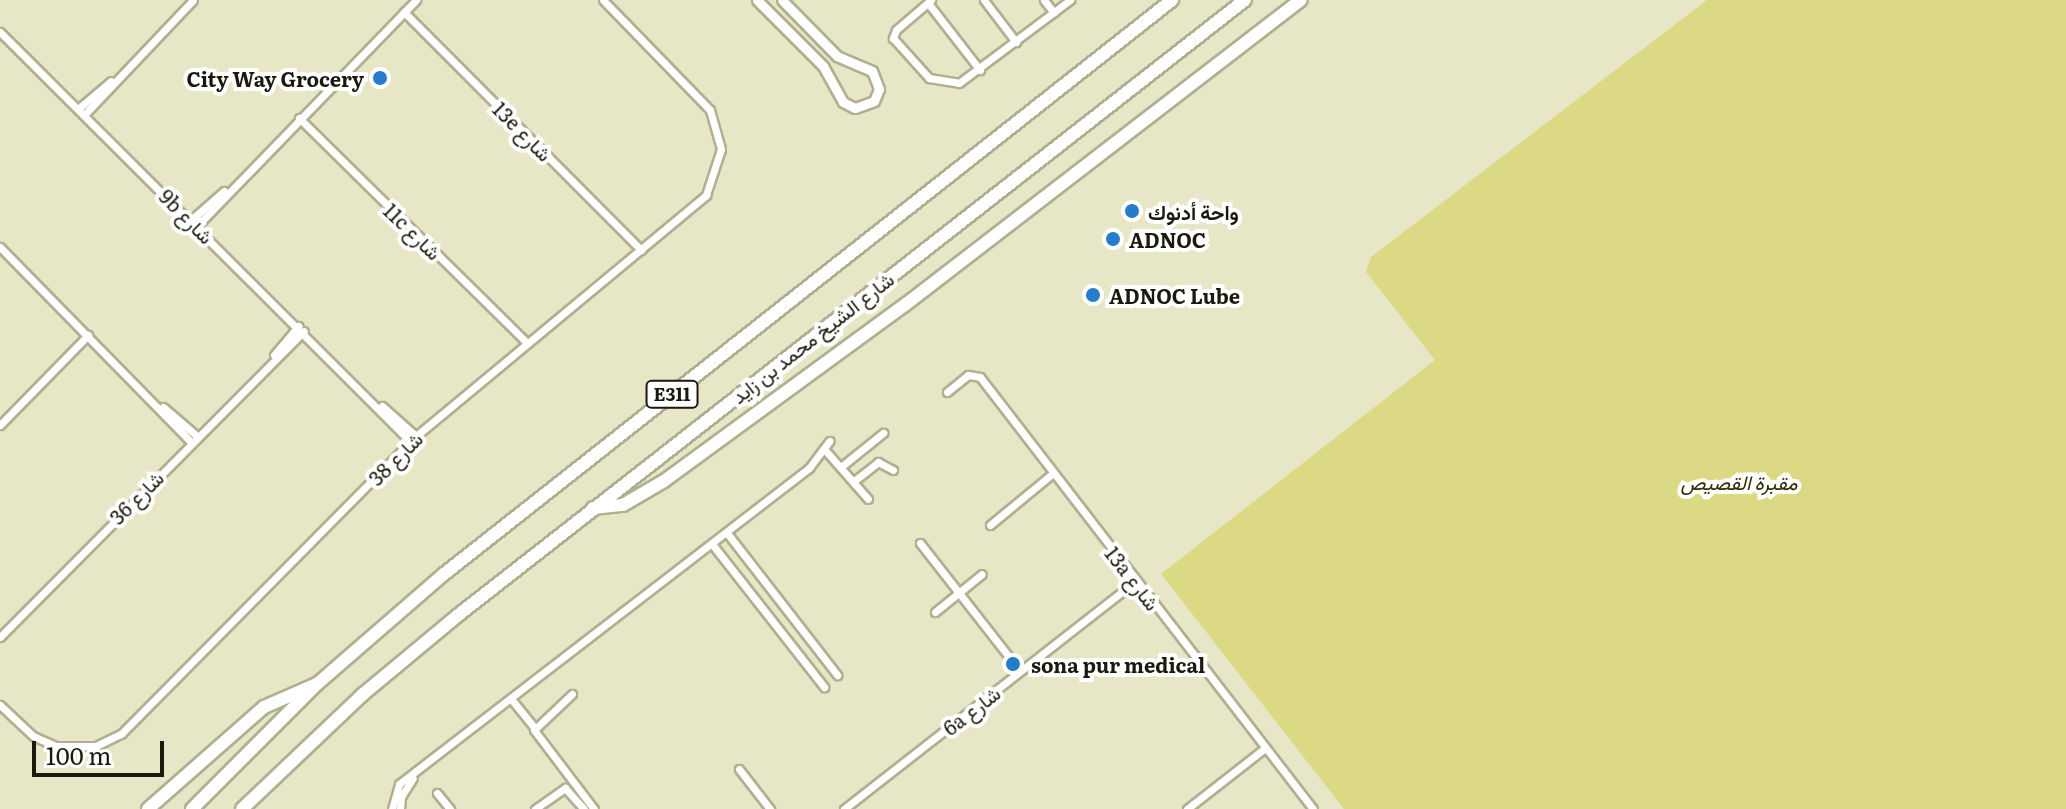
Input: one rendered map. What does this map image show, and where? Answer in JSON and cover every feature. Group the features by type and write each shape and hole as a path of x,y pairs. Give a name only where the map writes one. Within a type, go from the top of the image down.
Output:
{"highway":[{"name":"شارع الشيخ محمد بن زايد","path":"192,809 317,684 498,530 1172,0"},
{"name":"شارع الشيخ محمد بن زايد","path":"242,809 397,665 593,508 1245,0"},
{"path":"593,508 623,505 656,487 906,304 1301,0"},
{"path":"148,809 264,707 317,684"}],"street":[{"path":"194,223 416,0"},
{"name":"شارع 38","path":"0,705 33,736 67,748 96,746 121,734 413,438 700,202 721,159 719,129 704,101 603,0"},
{"path":"757,0 823,66 843,102 855,108 874,101 879,82 872,71 837,56 782,0"},
{"path":"984,0 1016,42"},
{"path":"1044,0 1054,13"},
{"path":"980,70 929,1 894,32 895,41 934,81 962,82 980,70 1070,0"},
{"path":"81,112 188,2"},
{"name":"13e شارع","path":"404,12 641,250"},
{"name":"9b شارع","path":"0,32 413,438"},
{"name":"11c شارع","path":"299,118 527,343"},
{"path":"0,247 194,439"},
{"name":"شارع 36","path":"2,634 301,328"},
{"path":"0,425 88,335"},
{"name":"13a شارع","path":"947,392 968,375 977,375 1313,809"},
{"path":"842,466 883,433"},
{"path":"392,809 397,787 727,533 825,450 829,441"},
{"path":"864,449 875,464"},
{"path":"825,450 868,499"},
{"path":"854,481 875,464 885,462 893,470"},
{"path":"990,525 1053,473"},
{"path":"727,533 837,675"},
{"path":"920,543 1020,671"},
{"path":"712,544 824,687"},
{"path":"935,612 982,574"},
{"name":"6a شارع","path":"844,809 1135,582"},
{"path":"534,727 572,694"},
{"path":"512,700 594,809"},
{"path":"1187,809 1265,748"},
{"path":"739,769 770,809"},
{"path":"400,809 401,797 417,773"},
{"path":"535,809 563,788 584,809"},
{"path":"437,793 450,809"}],"green space":[{"name":"مقبرة القصيص","path":"1707,0 2066,0 2066,809 1344,809 1161,574 1435,360 1366,272 1371,257"}],"place":[{"name":"City Way Grocery","path":"380,78"},
{"name":"واحة أدنوك","path":"1132,211"},
{"name":"ADNOC","path":"1113,239"},
{"name":"ADNOC Lube","path":"1093,295"},
{"name":"sona pur medical","path":"1013,664"}]}
